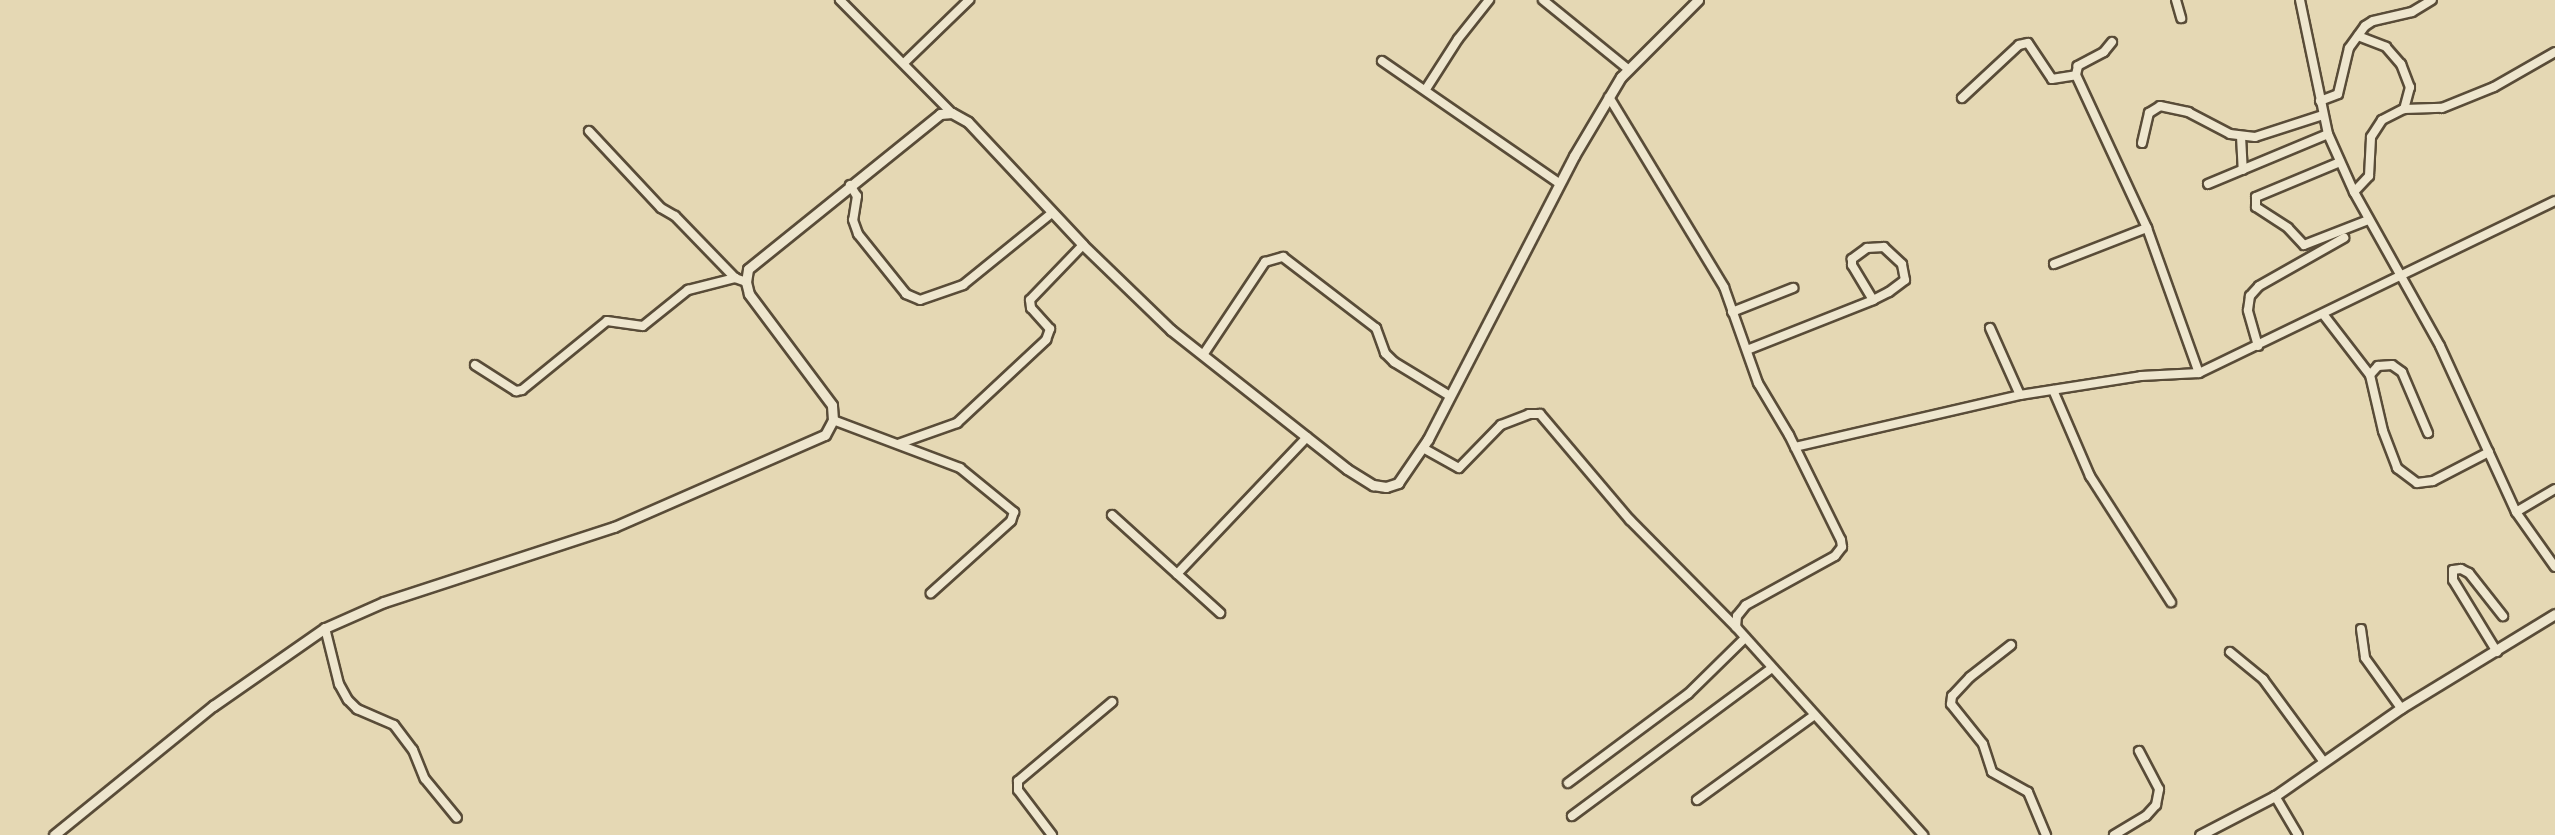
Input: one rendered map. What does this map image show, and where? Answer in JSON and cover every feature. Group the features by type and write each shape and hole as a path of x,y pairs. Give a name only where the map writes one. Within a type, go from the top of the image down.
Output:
{"street":[{"path":"840,0 952,113 968,122 1126,290 1203,355 1307,437 1364,479 1386,487 1398,483 1409,472 1423,448 1559,183 1609,98 1628,69 1698,0"},
{"path":"904,63 969,0"},
{"path":"1426,89 1458,39 1489,0"},
{"path":"1544,0 1628,69"},
{"path":"2176,0 2181,18"},
{"path":"2300,0 2323,115 2340,162 2368,220 2402,276 2516,512 2555,567"},
{"path":"2320,101 2338,94 2349,48 2373,21 2412,12 2432,0"},
{"path":"2358,36 2386,47 2402,64 2410,87 2404,109"},
{"path":"2112,42 2104,52 2078,66 2076,75 2147,228 2199,373"},
{"path":"1962,98 2019,45 2028,44 2052,79 2076,75"},
{"path":"2354,192 2369,176 2371,137 2382,120 2404,109 2442,108 2494,87 2555,52"},
{"path":"1382,61 1426,89 1559,183"},
{"path":"1609,98 1715,270 1758,383 1795,447 1842,547 1835,556 1746,605 1737,616 1736,627"},
{"path":"2142,144 2149,113 2160,106 2188,112 2241,136 2255,137 2323,115"},
{"path":"54,835 204,713 325,628 384,602 614,527 818,441 833,420 829,399 749,294 746,282 752,264 934,117 952,113"},
{"path":"589,131 661,208 675,216 735,279"},
{"path":"2208,184 2328,134"},
{"path":"2241,136 2243,170"},
{"path":"2340,162 2256,197 2256,207 2288,228 2304,245 2368,220"},
{"path":"850,185 858,196 853,220 858,234 906,294 920,300 963,285 1052,213"},
{"path":"1795,447 2020,395 2141,376 2199,373 2555,201"},
{"path":"2054,264 2147,228"},
{"path":"2258,346 2248,310 2250,296 2279,274 2344,238"},
{"path":"898,444 957,423 1049,338 1049,326 1031,308 1030,300 1083,245"},
{"path":"1747,350 1873,300 1905,280 1902,264 1884,247 1867,248 1852,259 1852,265 1873,300"},
{"path":"1203,355 1265,262 1283,257 1376,328 1385,353 1394,362 1449,396"},
{"path":"475,365 516,391 522,390 607,321 643,326 688,290 735,279 746,282"},
{"path":"1732,312 1793,288"},
{"path":"2323,314 2370,375 2383,431 2397,468 2417,483 2433,481 2489,452"},
{"path":"1990,328 2020,395"},
{"path":"2370,375 2378,366 2392,365 2402,372 2428,433"},
{"path":"2053,390 2090,476 2171,602"},
{"path":"1423,448 1459,468 1502,425 1529,414 1540,414 1630,520 1736,627 1744,639 1813,716 1923,835"},
{"path":"833,420 960,468 1014,512 1011,520 932,593"},
{"path":"1177,574 1307,437"},
{"path":"2516,512 2555,489"},
{"path":"1112,515 1220,613"},
{"path":"2496,651 2453,580 2454,570 2461,569 2469,573 2503,616"},
{"path":"2200,835 2275,796 2401,708 2555,614"},
{"path":"325,628 339,684 348,700 357,710 394,725 413,750 425,779 457,818"},
{"path":"2361,629 2365,658 2401,708"},
{"path":"1568,783 1688,694 1744,639"},
{"path":"2011,645 1970,677 1952,696 1951,704 1983,744 1992,772 2028,792 2046,835"},
{"path":"2230,652 2263,679 2324,762"},
{"path":"1572,816 1771,669"},
{"path":"1052,835 1018,790 1018,781 1112,702"},
{"path":"1698,800 1813,716"},
{"path":"2114,835 2146,816 2156,805 2160,789 2139,752"},
{"path":"2275,796 2298,835"}]}
